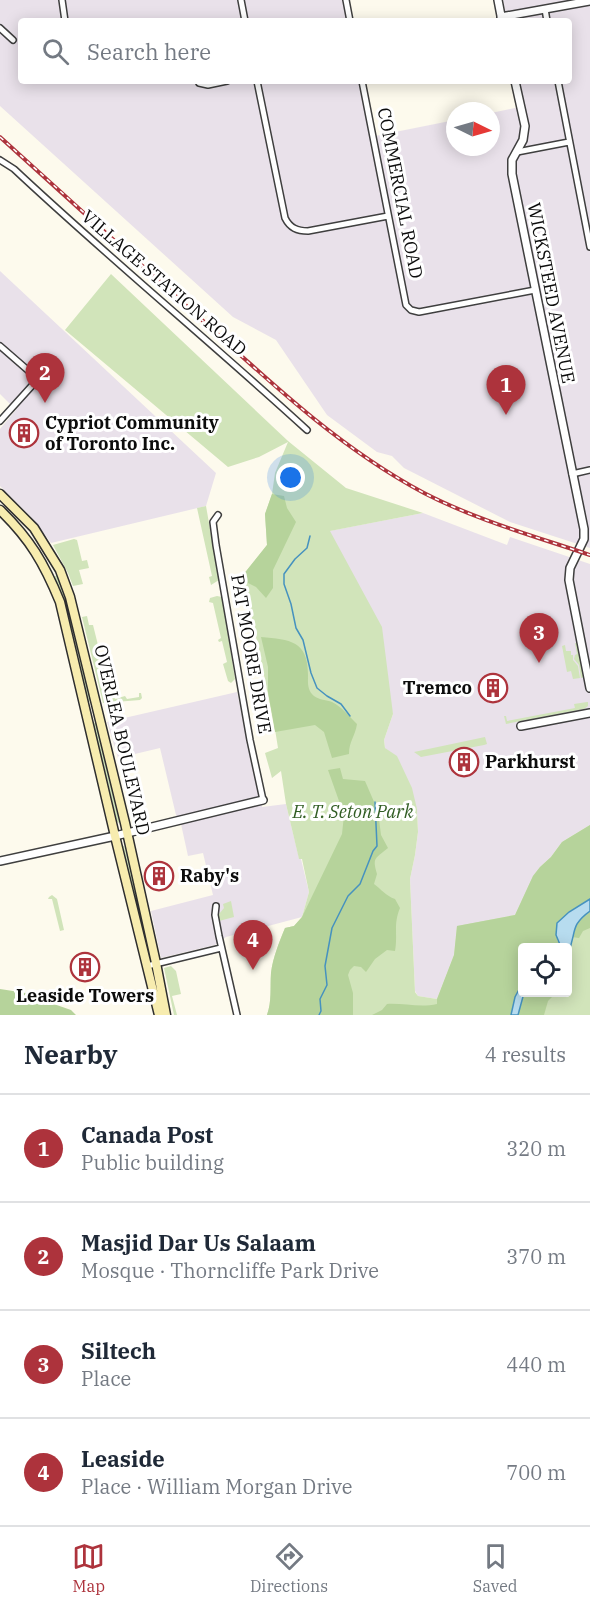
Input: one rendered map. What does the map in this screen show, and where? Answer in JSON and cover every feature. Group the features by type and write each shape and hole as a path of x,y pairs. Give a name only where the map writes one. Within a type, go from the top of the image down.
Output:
{"main road":[{"name":"OVERLEA BOULEVARD","path":"0,494 34,528 60,570 70,597 127,833 166,1015"},
{"name":"OVERLEA BOULEVARD","path":"0,510 29,541 49,574 60,602 159,1015"}],"street":[{"path":"62,0 65,18"},
{"path":"241,0 244,18"},
{"path":"346,0 349,18"},
{"path":"498,0 502,18"},
{"path":"506,18 590,1"},
{"path":"545,9 546,18"},
{"path":"0,28 13,40"},
{"path":"258,84 285,218 290,226 308,231 388,216"},
{"name":"COMMERCIAL ROAD","path":"363,84 406,305 411,310 419,312 536,290"},
{"name":"WICKSTEED AVENUE","path":"516,84 525,126 523,140 512,160 512,174 585,535 570,568 569,580 590,688"},
{"path":"559,84 590,247"},
{"path":"517,152 569,142"},
{"name":"VILLAGE STATION ROAD","path":"0,160 14,169 141,285 307,430"},
{"path":"0,346 38,379 0,421"},
{"path":"572,474 590,470"},
{"name":"PAT MOORE DRIVE","path":"218,515 213,522 216,545 250,740 263,800"},
{"path":"521,726 590,713"},
{"path":"0,861 263,800"},
{"path":"216,906 215,915 221,948 237,1015"},
{"path":"147,966 221,948"}],"shaded area":[{"path":"0,0 343,0 346,18 18,18 18,84 360,84 370,137 446,122 446,156 500,156 500,111 524,106 520,84 572,84 572,18 506,18 503,0 590,0 590,548 510,522 404,468 392,456 377,452 327,415 276,340 233,317 0,106"},
{"path":"0,271 216,473 206,506 51,543 33,519 0,486 0,429 16,410 0,394"},
{"path":"423,513 507,545 510,537 590,564 590,825 562,842 540,867 515,915 457,927 454,955 437,999 418,996 415,991 410,879 418,832 417,809 385,748 384,740 393,714 329,531"},
{"path":"237,692 262,807 286,804 309,892 302,917 226,937 215,945 161,958 151,911 213,895 203,853 188,856 160,748 118,758 107,722"}],"green space":[{"name":"E. T. Seton Park","path":"111,274 288,441 346,488 423,513 330,531 382,627 393,714 384,740 385,748 397,756 412,788 417,809 418,832 410,879 415,992 418,996 437,999 454,955 457,926 515,915 533,876 540,867 562,842 590,825 590,1015 267,1015 276,950 285,928 294,926 302,917 309,892 286,804 281,771 272,778 265,753 278,748 243,575 267,545 265,514 272,494 275,473 288,442 259,457 228,467 65,330"},
{"path":"272,494 284,496 287,508 296,522 273,570 273,588 266,598 256,587 244,581 243,575 267,545 265,514"},
{"path":"206,506 219,580 211,585 209,577 212,576 197,508"},
{"path":"77,540 82,561 87,560 89,568 79,570 83,584 73,586 53,545"},
{"path":"58,575 67,595 91,702 88,701 73,633 54,579"},
{"path":"222,597 235,679 231,683 228,681 223,664 227,662 222,641 218,640 221,638 213,603 209,602 210,598"},
{"path":"87,616 89,625 93,625 103,665 108,667 104,668 111,697 115,699 125,696 127,699 139,697 141,693 140,700 103,703 82,617"},
{"path":"261,637 289,641 301,648 307,663 308,686 312,694 336,704 357,724 349,754 332,758 324,732 315,725 275,732 268,692 268,667"},
{"path":"575,643 579,643 585,677 581,678 579,665 574,659 577,654"},
{"path":"565,645 566,651 571,651 573,660 578,666 580,678 573,679 571,671 567,672 562,646"},
{"path":"588,702 588,706 584,709 506,724 504,716 507,721 575,708 574,704"},
{"path":"92,722 96,723 119,823 116,821 104,777"},
{"path":"485,737 487,744 484,745 421,757 414,752"},
{"path":"340,768 343,779 365,781 378,811 381,835 388,848 375,861 377,874 374,884 395,899 400,908 395,951 387,950 375,959 366,972 361,967 354,966 350,970 348,975 353,993 353,1015 267,1015 272,967 285,928 294,926 302,917 342,834 344,815 328,770"},
{"path":"590,825 590,899 586,901 557,940 559,943 518,943 518,991 511,1015 372,1015 382,1010 387,1004 425,1006 437,1004 454,955 457,926 515,915 533,876 562,842"},
{"path":"121,845 124,846 139,899 150,956 147,956"},
{"path":"52,895 57,899 64,930 60,931 52,899 48,899"},
{"path":"231,901 234,917 219,921 219,914 224,908 223,904"},
{"path":"590,911 590,928 583,931 579,938 572,937 578,922"},
{"path":"171,966 176,971 181,994 172,996 177,1015 174,1015 164,968"},
{"path":"0,989 39,995 48,1002 71,1010 76,1015 0,1015"},
{"path":"523,997 552,997 548,1001 544,1015 518,1015"}],"water":[{"path":"590,899 590,911 576,926 572,943 559,943 556,935 557,923 569,912"},
{"path":"518,991 518,997 523,997 518,1015 511,1015"}],"waterway":[{"path":"310,536 307,548 284,574 284,584 296,628 303,640 317,688 341,704 350,716"},
{"path":"319,1015 320,999 327,985 325,966 332,928 348,896 360,884 377,846 375,802"}],"railway":[{"path":"0,137 254,368 308,414 364,456 444,503 506,527 590,555"}],"place":[{"name":"Masjid Dar Us Salaam","path":"45,403"},
{"name":"Canada Post","path":"506,415"},
{"name":"Cypriot Community of Toronto Inc.","path":"24,433"},
{"name":"Siltech","path":"539,663"},
{"name":"Tremco","path":"493,688"},
{"name":"Parkhurst","path":"464,762"},
{"name":"Raby's","path":"159,876"},
{"name":"Leaside Towers","path":"85,967"},
{"name":"Leaside","path":"253,970"}]}
